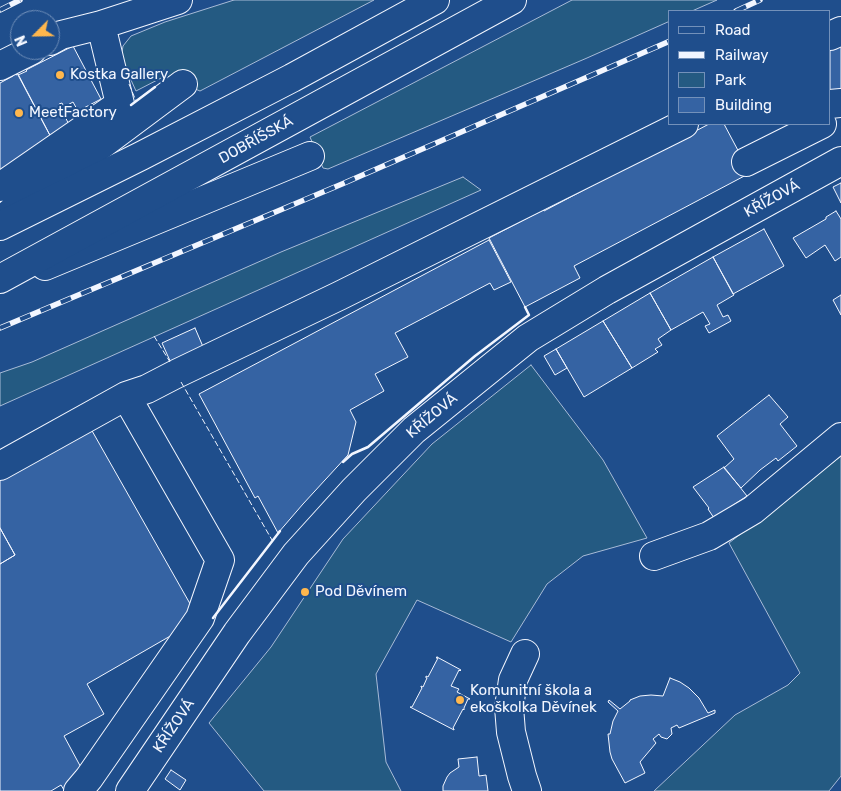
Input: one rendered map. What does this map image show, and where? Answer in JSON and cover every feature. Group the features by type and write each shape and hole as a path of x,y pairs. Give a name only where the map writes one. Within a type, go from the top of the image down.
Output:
{"main road":[{"path":"60,37 178,0"},
{"path":"0,226 284,82 435,0"},
{"name":"DOBŘÍŠSKÁ","path":"0,280 512,0"},
{"path":"0,187 120,104 101,25"},
{"path":"0,66 12,60"},
{"path":"0,221 183,84"},
{"path":"0,466 126,396 147,389 339,296 682,125"},
{"path":"746,162 820,125"},
{"path":"0,285 310,156"},
{"name":"KŘÍŽOVÁ","path":"130,791 237,633 296,554 354,490 414,430 528,338 607,290 841,161"},
{"path":"78,791 200,618 220,560 126,396"},
{"path":"654,556 709,536 753,510 841,437"},
{"path":"525,654 513,680 509,708 511,732 522,776 528,791"}],"green space":[{"path":"234,0 374,0 200,91 165,76 136,91 121,58 123,46 131,36 165,22"},
{"path":"572,0 717,0 694,10 668,10 668,22 328,169 323,168 310,137"},
{"path":"463,177 481,190 0,406 0,373 32,362 281,252"},
{"path":"531,365 603,460 647,538 583,556 547,584 511,642 417,600 376,674 386,762 401,791 264,791 209,723 271,647 343,539 432,444"},
{"path":"841,456 841,776 829,791 654,791 735,715 788,685 800,673 729,543"}],"building":[{"path":"841,42 841,94 831,94 831,47"},
{"path":"73,46 101,99 78,111 73,102 64,107 62,103 59,104 73,133 54,143 18,75 46,60 60,60 60,53"},
{"name":"MeetFactory","path":"18,74 54,143 0,171 0,83"},
{"path":"707,125 725,125 750,173 574,266 580,278 525,307 489,238"},
{"path":"841,183 841,203 833,187"},
{"path":"836,211 841,219 841,257 835,261 825,245 806,258 793,238"},
{"path":"764,229 784,266 733,294 713,257"},
{"path":"489,240 511,282 494,290 490,283 395,333 408,357 375,374 384,391 350,410 356,422 348,455 278,533 258,496 255,498 199,394"},
{"path":"713,257 734,295 717,305 723,317 728,315 731,321 709,333 705,326 710,324 703,312 671,330 650,293"},
{"path":"650,293 671,330 658,339 662,345 655,349 658,352 632,368 603,321"},
{"path":"841,295 841,315 833,300"},
{"path":"603,321 632,368 584,397 556,349"},
{"path":"195,328 204,349 171,363 162,343"},
{"path":"556,349 567,368 555,375 544,356"},
{"path":"769,395 788,417 780,424 797,446 778,461 776,458 760,470 741,488 724,468 734,459 717,436"},
{"path":"91,429 193,609 179,631 87,684 104,714 64,736 84,773 71,786 64,790 61,785 51,791 0,791 0,564 15,555 0,528 0,480"},
{"path":"724,467 747,496 714,518 693,487"},
{"path":"0,528 15,555 0,564"},
{"path":"437,657 461,670 459,670 451,686 459,689 457,692 470,699 468,699 464,710 453,728 454,730 410,707 412,707 422,688 421,686 423,687 426,676 428,677"},
{"path":"670,678 689,688 699,698 708,713 715,710 715,713 679,728 677,725 671,728 672,734 667,739 659,734 653,739 656,743 640,762 645,773 625,783 610,752 608,734 610,734 618,711 608,702 609,700 620,709 630,700 640,696 663,696"},
{"path":"477,757 479,776 486,775 488,791 443,791 447,777 459,767 458,759"},
{"path":"171,770 186,780 180,790 165,779"}],"railway":[{"path":"0,10 20,0"},
{"path":"738,10 760,0"},
{"path":"0,328 342,184 668,42"}],"fence":[{"path":"129,84 136,101"},
{"path":"154,336 170,362"},
{"path":"181,382 272,540"}],"wall":[{"path":"131,105 155,87"},
{"path":"343,462 352,454 368,447 475,356 529,315 525,307"},
{"path":"213,618 280,531"}],"place":[{"name":"Kostka Gallery","path":"60,75"},
{"name":"MeetFactory","path":"19,113"},
{"name":"Pod Děvínem","path":"305,592"},
{"name":"Komunitní škola a ekoškolka Děvínek","path":"460,700"}]}
